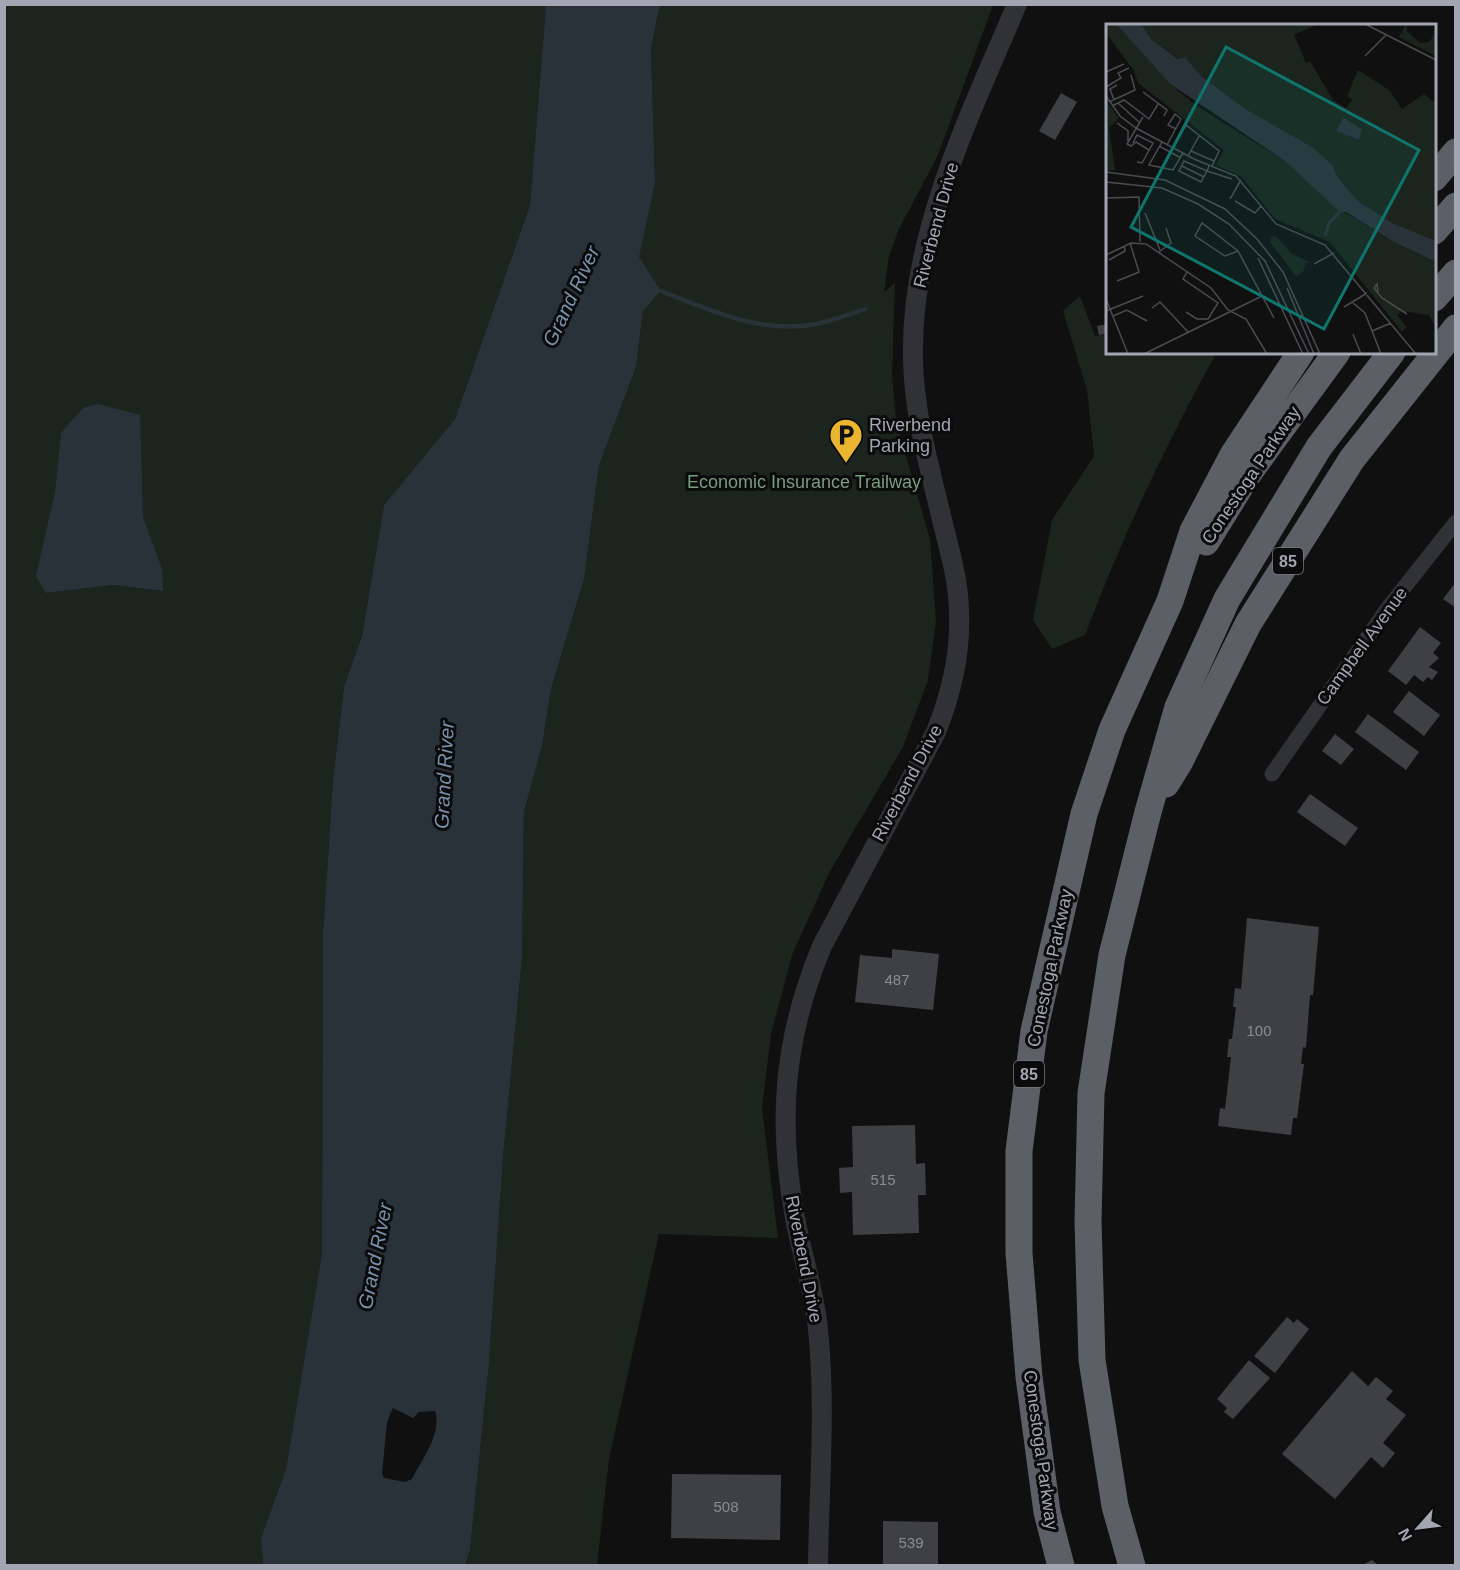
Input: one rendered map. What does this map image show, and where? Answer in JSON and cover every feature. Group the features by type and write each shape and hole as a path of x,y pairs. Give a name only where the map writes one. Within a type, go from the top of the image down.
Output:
{"highway":[{"path":"1436,176 1455,152"},
{"path":"1436,229 1455,206"},
{"path":"1436,296 1455,273"},
{"name":"85","path":"1436,352 1455,328"},
{"name":"Conestoga Parkway","path":"1061,1566 1047,1512 1029,1377 1019,1253 1019,1151 1034,1031 1084,814 1112,730 1170,601 1193,531 1228,464 1300,354"},
{"name":"Conestoga Parkway","path":"1170,601 1248,474 1336,354"},
{"name":"85","path":"1131,1566 1115,1506 1092,1360 1088,1221 1091,1093 1112,955 1148,812 1178,706 1227,599 1319,447 1390,354"},
{"name":"85","path":"1148,812 1179,763 1254,614 1352,459 1435,354"}],"street":[{"name":"Riverbend Drive","path":"818,1566 820,1396 818,1332 813,1289 795,1217 784,1112 786,1071 808,980 815,963 936,732 948,703 957,659 960,612 955,569 916,410 913,357 919,277 960,140 1017,4"},
{"name":"Campbell Avenue","path":"1272,774 1387,609 1455,522"}],"green space":[{"path":"5,5 546,5 530,205 455,419 384,505 362,636 344,686 333,780 323,934 322,1253 286,1469 261,1538 263,1565 5,1566","holes":["139,415 143,517 162,591 113,585 46,593 61,433"]},
{"name":"Economic Insurance Trailway","path":"660,5 993,5 938,155 899,229 889,256 884,292 895,283 892,374 896,421 930,539 936,622 928,680 903,747 829,873 792,955 771,1034 762,1108 778,1238 659,1234 609,1459 597,1565 465,1566 470,1550 489,1363 503,1157 522,958 524,812 542,746 551,689 584,579 599,465 636,367 643,311 661,291 638,257 655,183 651,48"},
{"path":"1080,296 1095,336 1106,334 1106,354 1216,354 1145,492 1085,635 1052,649 1033,620 1052,520 1094,456 1087,390 1063,311"}],"water":[{"name":"Grand River","path":"546,5 660,5 651,48 655,183 639,257 661,291 643,311 636,367 599,465 584,579 551,689 542,746 524,812 522,958 503,1157 489,1363 470,1550 465,1565 263,1565 261,1538 286,1469 322,1253 323,934 333,780 344,686 362,636 384,505 455,419 530,205","holes":["393,1408 413,1418 419,1412 435,1411 436,1429 430,1446 412,1479 405,1482 384,1478 382,1473 387,1422"]},
{"path":"98,404 140,415 143,517 162,569 163,591 113,585 46,593 36,576 55,492 61,433 83,408"}],"building":[{"path":"1061,93 1077,102 1055,140 1039,131"},
{"path":"1106,324 1106,333 1099,335 1097,326"},
{"path":"1456,582 1456,608 1443,599"},
{"path":"1420,627 1441,643 1433,653 1439,658 1429,667 1438,672 1432,680 1428,677 1423,682 1414,675 1406,685 1388,671"},
{"path":"1409,691 1440,715 1424,736 1393,712"},
{"path":"1368,714 1419,752 1406,770 1355,732"},
{"path":"1335,734 1354,749 1341,765 1322,751"},
{"path":"1310,794 1358,828 1345,846 1297,812"},
{"path":"1247,918 1319,927 1313,995 1310,995 1306,1048 1303,1047 1301,1064 1304,1064 1297,1118 1293,1118 1291,1135 1218,1126 1220,1108 1225,1109 1231,1057 1227,1057 1229,1039 1232,1039 1236,1007 1233,1007 1235,988 1241,989"},
{"path":"892,949 939,954 933,1010 855,1002 860,955 892,958"},
{"path":"915,1125 916,1164 925,1163 926,1195 918,1195 919,1233 853,1235 852,1192 840,1193 839,1168 853,1167 852,1126"},
{"path":"1287,1317 1294,1323 1297,1319 1309,1329 1275,1373 1254,1356"},
{"path":"1249,1360 1270,1378 1233,1419 1224,1412 1227,1408 1217,1399"},
{"path":"1352,1371 1368,1386 1376,1377 1393,1391 1386,1399 1406,1415 1383,1443 1395,1453 1383,1468 1371,1457 1335,1499 1282,1454"},
{"path":"672,1474 781,1475 780,1540 671,1538"},
{"path":"883,1521 938,1522 938,1566 883,1566"},
{"path":"1372,1560 1379,1566 1361,1566"}],"waterway":[{"path":"661,291 739,319 780,326 821,323 865,309"}],"place":[{"name":"Riverbend Parking","path":"846,464"}]}
